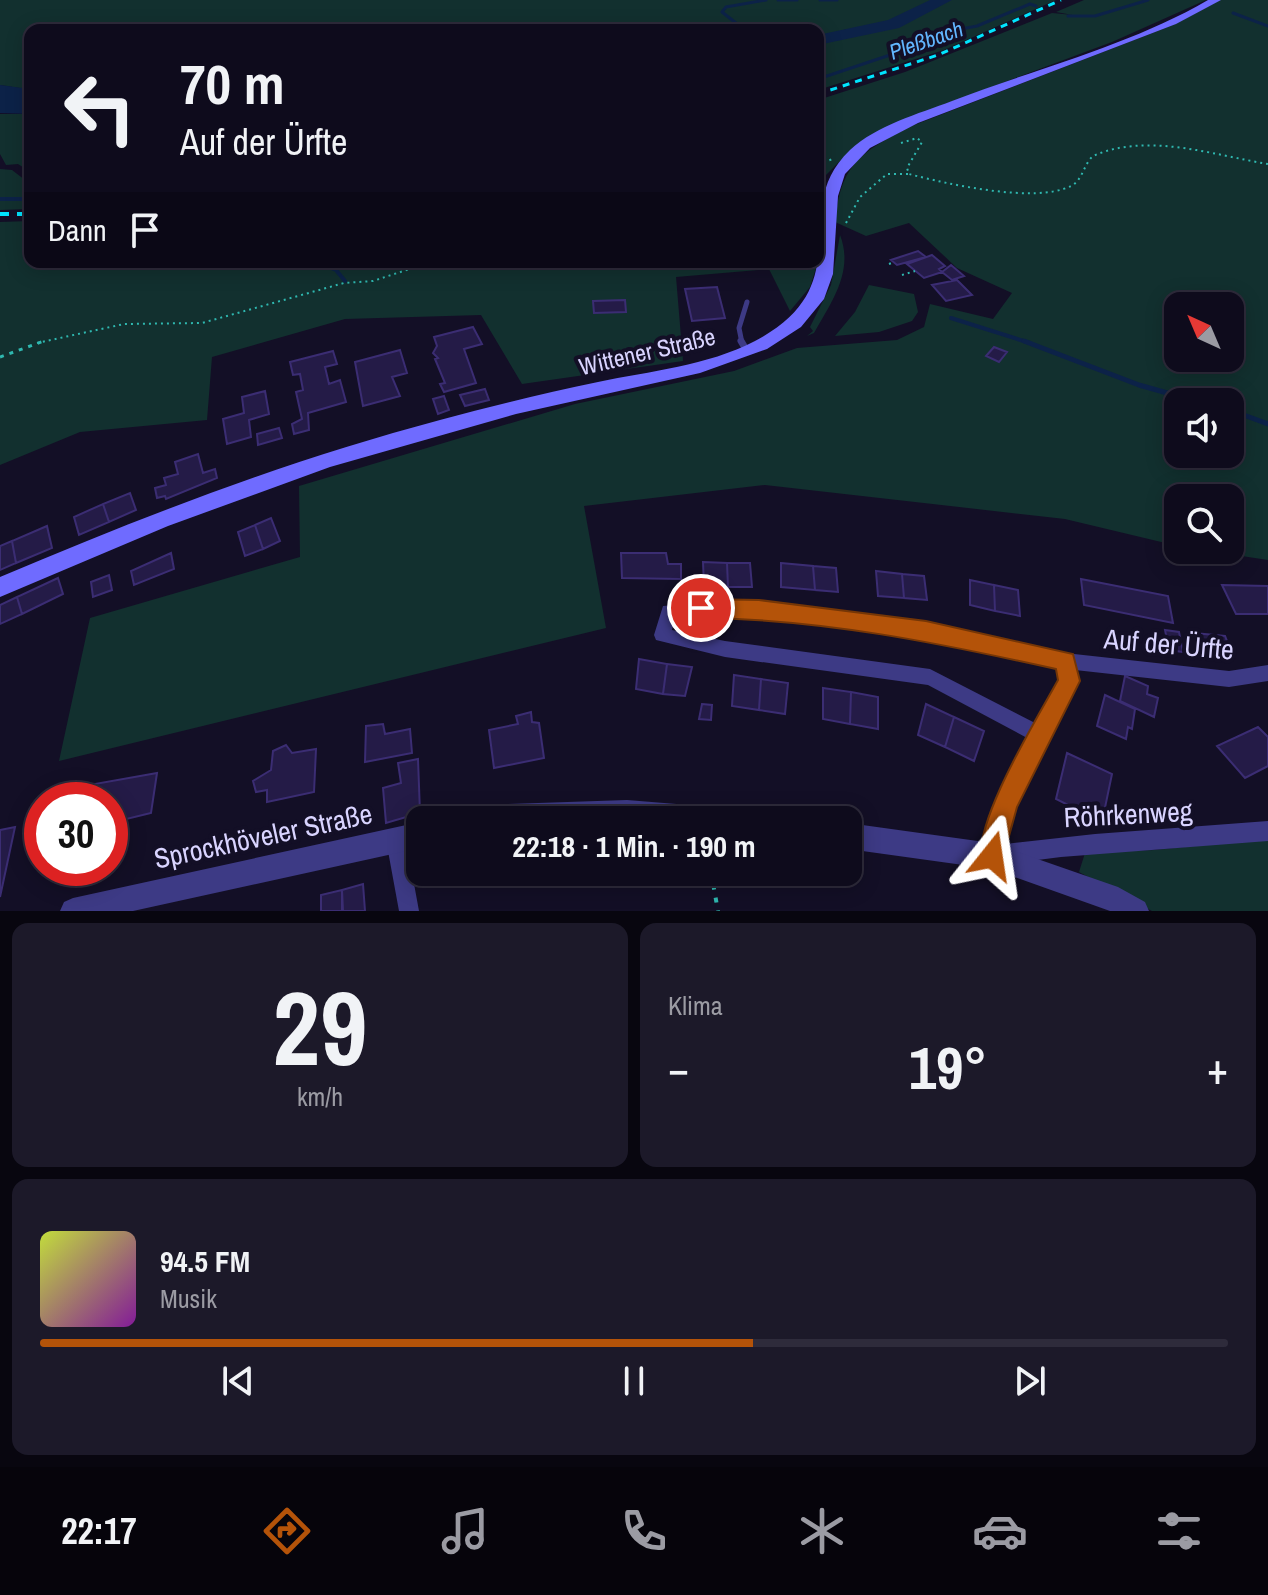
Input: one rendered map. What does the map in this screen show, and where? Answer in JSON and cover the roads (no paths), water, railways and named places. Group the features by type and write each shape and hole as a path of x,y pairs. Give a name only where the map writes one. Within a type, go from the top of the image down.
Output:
{"main road":[{"name":"Wittener Straße","path":"0,587 172,515 321,461 543,401 727,361 792,324 819,291 829,258 831,189 837,174 854,153 875,139 928,115 1121,43 1216,0"}],"street":[{"name":"Auf der Ürfte","path":"1040,735 930,677 725,649 662,635 669,611 759,609 926,631 1065,661 1229,679 1268,673"},
{"path":"992,856 1006,803 1069,681 1065,661"},
{"name":"Röhrkenweg","path":"992,856 1055,846 1117,845 1268,831"},
{"name":"Sprockhöveler Straße","path":"73,911 406,838"},
{"path":"862,838 992,856 1109,896 1136,911"},
{"path":"409,886 409,911"}],"lane":[{"path":"747,302 737,332 738,342 747,351"}],"water":[{"path":"0,85 24,88 24,114 0,113"}],"waterway":[{"path":"736,24 722,12 726,7 766,0"},
{"path":"778,0 797,0"},
{"path":"820,0 837,0"},
{"path":"824,39 893,24 944,0"},
{"name":"Pleßbach","path":"1068,16 1095,16 1148,0"},
{"name":"Pleßbach","path":"824,77 923,44 945,32 977,26 1030,4 1036,6"},
{"path":"1233,13 1268,26"},
{"name":"Pleßbach","path":"0,199 24,199"},
{"path":"331,268 345,281"},
{"path":"951,318 1026,342"},
{"path":"1026,342 1030,343"},
{"path":"1026,342 1164,392"},
{"path":"1244,415 1268,424"}],"railway":[{"path":"824,92 938,55 1061,0"},
{"path":"0,214 24,214"}]}
